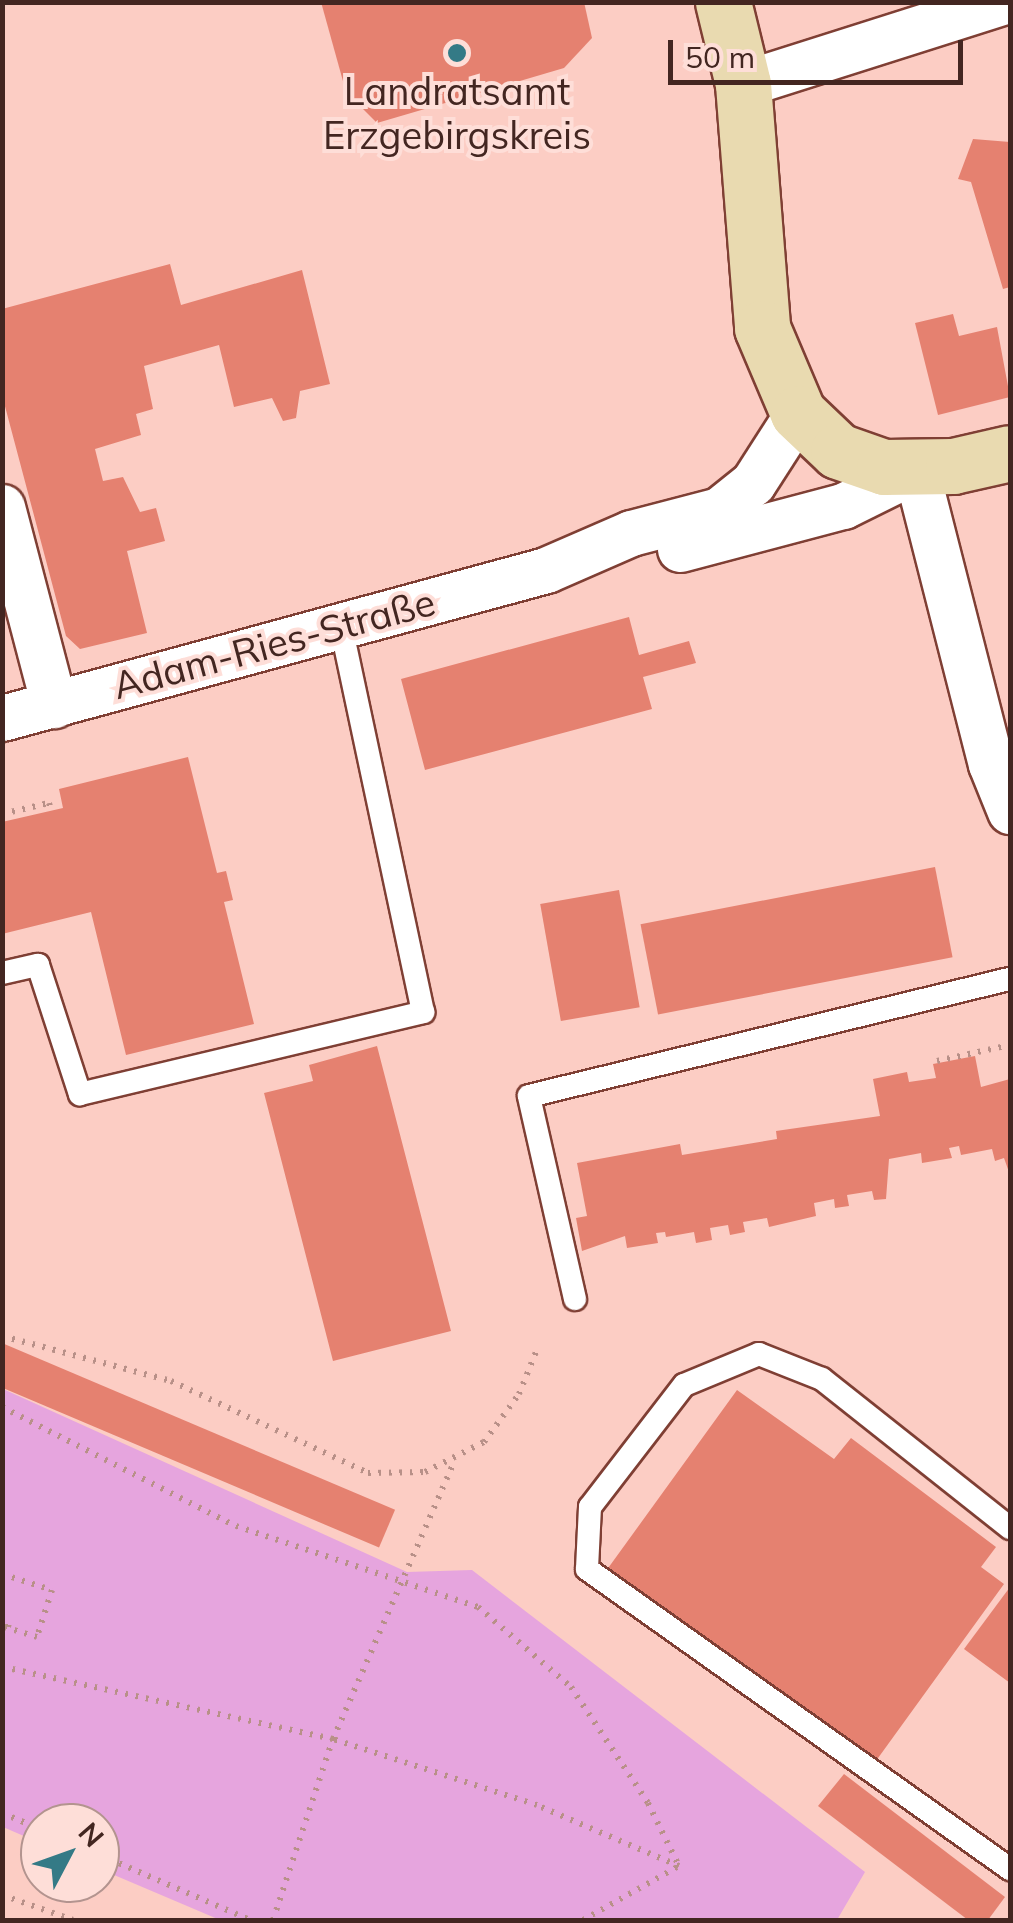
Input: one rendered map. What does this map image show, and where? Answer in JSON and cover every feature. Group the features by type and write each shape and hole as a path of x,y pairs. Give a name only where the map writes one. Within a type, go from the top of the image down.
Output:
{"main road":[{"path":"724,2 743,84 762,328 798,412 838,451 916,470"},
{"name":"Adam-Ries-Straße","path":"916,470 1010,453"}],"street":[{"path":"743,84 1002,2"},
{"name":"Adam-Ries-Straße","path":"2,718 546,570 632,533 718,510 753,483 798,412"},
{"path":"916,470 991,764 1010,811"},
{"name":"Adam-Ries-Straße","path":"546,570 641,559 843,506 916,470"},
{"path":"2,507 54,705"}],"lane":[{"path":"2,973 38,965 80,1094 423,1012 341,625"},
{"path":"575,1300 529,1096 1010,979"},
{"path":"1010,1528 822,1379 760,1354 684,1385 590,1507 588,1568 1010,1869"}],"path":[{"path":"2,814 48,803 52,810"},
{"path":"938,1061 1010,1046"},
{"path":"2,1336 171,1381 368,1473 425,1472 484,1442 519,1394 538,1347"},
{"path":"2,1408 236,1526 478,1608 571,1687 648,1804 679,1866"},
{"path":"272,1920 333,1738 398,1580 454,1460"},
{"path":"2,1574 52,1590 37,1637 5,1626 10,1618"},
{"path":"20,1590 24,1581"},
{"path":"32,1609 45,1612"},
{"path":"2,1667 333,1738 537,1805 679,1866"},
{"path":"120,1864 250,1920"},
{"path":"582,1920 679,1866"},
{"path":"2,1896 73,1920"}],"shaded area":[{"path":"3,1389 407,1572 472,1570 865,1872 837,1920 220,1920 120,1878 120,1803 20,1803 20,1834 3,1827"}],"building":[{"name":"Landratsamt Erzgebirgskreis","path":"321,2 584,2 592,38 564,68 377,123 346,92"},
{"path":"973,139 1010,142 1010,287 1003,289 971,182 958,179"},
{"path":"170,264 181,305 302,270 330,384 300,391 296,418 283,421 272,398 234,407 219,345 144,366 153,409 136,414 141,435 95,449 103,481 123,477 140,512 156,508 165,541 127,551 147,633 80,649 66,636 2,395 2,309"},
{"path":"953,314 959,336 997,327 1010,397 938,415 915,323"},
{"path":"629,617 639,655 689,641 696,663 643,677 652,709 425,770 401,679"},
{"path":"188,757 217,873 226,871 233,900 224,902 254,1024 126,1055 91,912 2,934 2,822 63,808 59,789"},
{"path":"935,867 953,957 658,1015 641,924"},
{"path":"619,890 640,1007 561,1021 540,904"},
{"path":"377,1046 451,1331 333,1361 264,1093 313,1081 309,1065"},
{"path":"975,1056 981,1087 1010,1079 1010,1175 1004,1158 995,1161 992,1149 961,1155 959,1146 949,1148 952,1158 922,1163 921,1153 889,1159 886,1199 874,1200 872,1191 847,1195 849,1206 835,1208 834,1199 814,1203 816,1216 769,1227 767,1218 743,1222 745,1232 730,1235 728,1225 710,1228 712,1240 696,1243 694,1232 666,1237 665,1232 656,1233 658,1243 627,1248 625,1236 582,1251 576,1218 587,1216 577,1163 680,1144 682,1155 777,1139 776,1131 880,1116 873,1079 907,1072 909,1082 936,1078 933,1064"},
{"path":"2,1343 395,1510 379,1548 2,1388"},
{"path":"737,1390 834,1459 851,1438 996,1547 981,1567 1004,1584 873,1765 606,1571"},
{"path":"1010,1587 1010,1683 964,1649"},
{"path":"844,1774 1005,1897 988,1920 968,1920 818,1806"}],"place":[{"name":"Landratsamt Erzgebirgskreis","path":"457,53"}]}
